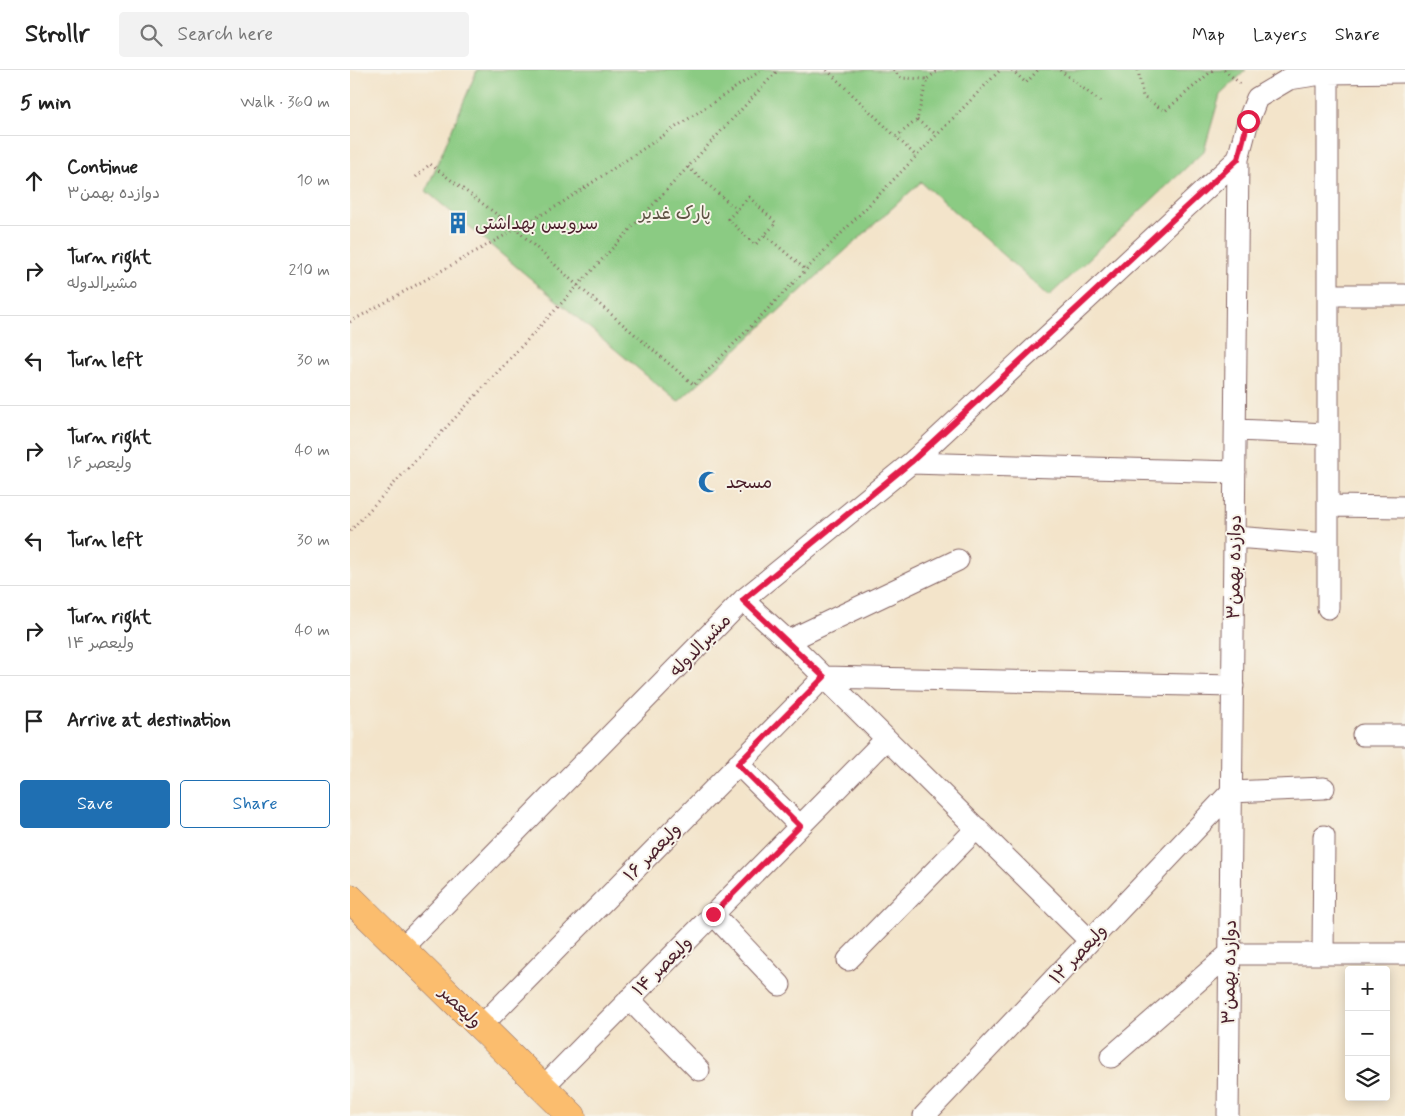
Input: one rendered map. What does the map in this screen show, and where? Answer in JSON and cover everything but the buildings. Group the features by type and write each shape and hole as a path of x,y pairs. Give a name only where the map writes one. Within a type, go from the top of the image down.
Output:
{"main road":[{"name":"ولیعصر","path":"350,898 572,1116"}],"street":[{"name":"دوازده بهمن۳","path":"1228,1116 1238,159 1248,121 1257,98 1289,79 1328,73 1405,72"},
{"path":"1328,73 1328,608"},
{"name":"مشیرالدوله","path":"402,948 743,600 911,462 1238,159"},
{"path":"1328,295 1405,295"},
{"path":"1236,430 1328,434"},
{"path":"911,462 1235,472"},
{"path":"1328,506 1405,507"},
{"path":"1234,537 1328,544"},
{"path":"788,641 958,560"},
{"path":"743,600 788,641 1090,940"},
{"path":"824,677 1233,686"},
{"name":"ولیعصر ۱۶","path":"481,1026 824,677"},
{"path":"1363,735 1405,735"},
{"name":"ولیعصر ۱۴","path":"543,1087 886,739"},
{"path":"738,764 800,826"},
{"path":"1231,792 1324,788"},
{"name":"ولیعصر ۱۲","path":"924,1116 1231,792"},
{"path":"848,960 977,828"},
{"path":"1323,954 1324,836"},
{"path":"713,914 780,985"},
{"path":"1110,1057 1229,954 1405,954"},
{"path":"629,999 700,1070"}],"path":[{"path":"350,322 557,206 762,70"},
{"path":"350,531 778,70"},
{"path":"827,70 916,156"},
{"path":"893,70 901,78 928,80"},
{"path":"416,176 430,164 516,229 578,286 694,385 1000,70"},
{"path":"1012,70 1026,83 1038,70"},
{"path":"1060,70 1103,104"},
{"path":"1138,70 1143,97 1165,111 1213,70"},
{"path":"896,137 917,120 928,80 937,71"},
{"path":"917,120 937,135"},
{"path":"688,167 737,210"},
{"path":"750,197 776,223 755,245 728,219 737,210 750,197"},
{"path":"765,235 806,270"}],"green space":[{"name":"پارک غدیر","path":"477,70 1246,70 1220,95 1204,151 1049,296 921,182 678,402 426,191"}],"place":[{"name":"سرویس بهداشتی","path":"458,223"},
{"name":"مسجد","path":"709,482"}],"route":[{"path":"713,914 800,826 738,764 824,677 743,600 911,462 1238,159 1248,121"}]}
